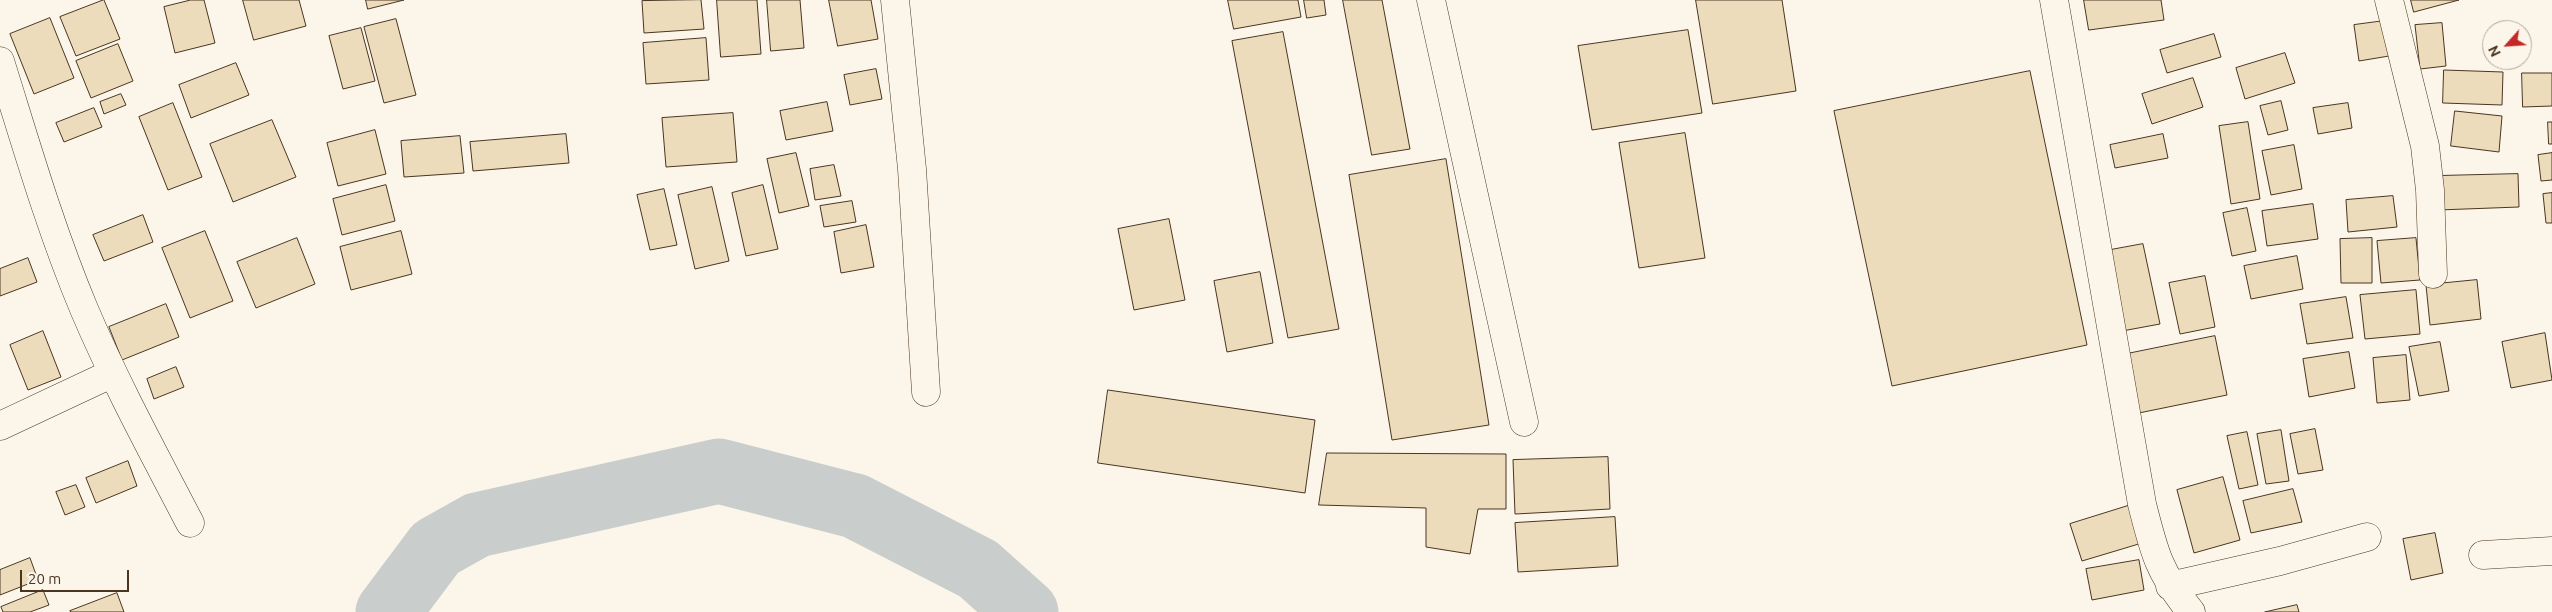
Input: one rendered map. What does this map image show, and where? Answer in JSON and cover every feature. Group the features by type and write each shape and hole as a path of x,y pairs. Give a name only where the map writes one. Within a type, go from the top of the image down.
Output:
{"street":[{"path":"895,0 912,169 926,392"},
{"path":"1431,0 1524,422"},
{"path":"2054,0 2142,504 2156,556 2170,586 2191,612"},
{"path":"2389,0 2425,146 2430,190 2433,274"},
{"path":"0,61 53,228 84,309 113,373 190,523"},
{"path":"0,426 113,373"},
{"path":"2170,586 2280,561 2367,537"},
{"path":"2483,555 2552,551"}],"building":[{"path":"104,0 120,39 76,56 60,17"},
{"path":"191,0 204,0 215,43 175,53 164,7"},
{"path":"243,0 299,0 306,26 254,40"},
{"path":"366,0 404,0 368,9"},
{"path":"701,0 704,29 644,33 642,1"},
{"path":"717,0 757,0 761,54 721,57"},
{"path":"767,0 800,0 804,48 771,51"},
{"path":"829,0 871,0 878,39 838,46"},
{"path":"1228,0 1298,0 1301,17 1234,29"},
{"path":"1304,0 1324,0 1326,15 1307,18"},
{"path":"1343,0 1382,0 1410,149 1372,155"},
{"path":"1696,0 1782,0 1796,91 1713,104"},
{"path":"2084,0 2161,0 2164,20 2089,30"},
{"path":"2411,0 2459,0 2414,12"},
{"path":"50,18 74,78 34,94 10,34"},
{"path":"396,19 416,95 384,103 364,27"},
{"path":"2384,21 2389,56 2359,61 2354,25"},
{"path":"2442,23 2446,66 2420,69 2415,25"},
{"path":"361,28 375,81 343,89 329,36"},
{"path":"1688,30 1702,113 1592,130 1578,46"},
{"path":"1283,32 1339,329 1288,338 1232,41"},
{"path":"2214,34 2221,57 2167,73 2160,50"},
{"path":"706,38 709,80 646,84 643,43"},
{"path":"118,44 133,81 91,98 76,61"},
{"path":"2285,53 2295,83 2245,99 2236,68"},
{"path":"236,63 249,95 191,118 179,85"},
{"path":"876,69 882,99 850,105 844,75"},
{"path":"2444,70 2503,72 2502,105 2443,103"},
{"path":"2030,71 2087,345 1892,386 1834,111"},
{"path":"2522,73 2552,73 2552,106 2523,107"},
{"path":"2193,78 2203,107 2152,124 2142,94"},
{"path":"121,94 126,105 104,114 100,102"},
{"path":"2281,101 2288,130 2268,135 2260,106"},
{"path":"827,102 833,131 786,140 780,111"},
{"path":"173,103 202,177 168,190 139,117"},
{"path":"2348,103 2352,128 2318,134 2313,108"},
{"path":"94,108 102,127 64,142 56,123"},
{"path":"2455,111 2502,116 2499,152 2451,146"},
{"path":"733,113 737,162 666,167 662,118"},
{"path":"272,120 296,177 233,202 210,144"},
{"path":"2248,122 2260,199 2231,204 2219,126"},
{"path":"2548,122 2552,122 2552,144 2549,144"},
{"path":"375,130 386,174 338,186 327,143"},
{"path":"1685,133 1705,258 1639,268 1619,143"},
{"path":"566,134 569,163 473,171 470,142"},
{"path":"2163,134 2168,158 2115,168 2110,145"},
{"path":"460,136 464,173 404,177 401,141"},
{"path":"2294,145 2302,189 2271,195 2262,151"},
{"path":"796,153 809,206 779,213 767,159"},
{"path":"2552,153 2552,180 2541,181 2538,155"},
{"path":"1446,159 1489,425 1392,440 1349,175"},
{"path":"834,165 841,196 815,200 810,169"},
{"path":"2518,174 2519,207 2438,210 2437,176"},
{"path":"386,185 395,221 342,235 333,199"},
{"path":"763,185 778,249 746,256 732,193"},
{"path":"712,187 729,261 695,269 678,195"},
{"path":"664,189 677,245 650,250 637,195"},
{"path":"2552,193 2552,223 2546,223 2543,194"},
{"path":"2393,196 2397,227 2348,232 2346,200"},
{"path":"852,201 856,222 824,227 820,206"},
{"path":"2313,204 2318,239 2267,246 2262,211"},
{"path":"2247,208 2256,251 2232,256 2223,213"},
{"path":"143,215 153,242 104,261 93,235"},
{"path":"1169,219 1185,300 1134,310 1118,229"},
{"path":"866,225 874,267 841,273 834,232"},
{"path":"205,231 233,301 190,318 162,248"},
{"path":"401,231 412,274 351,290 340,247"},
{"path":"297,238 315,284 256,308 237,262"},
{"path":"2372,238 2372,283 2341,283 2340,239"},
{"path":"2416,238 2420,280 2381,283 2377,241"},
{"path":"2143,244 2160,324 2122,331 2105,251"},
{"path":"2297,256 2303,289 2251,299 2244,266"},
{"path":"28,258 37,282 0,296 0,269"},
{"path":"1260,272 1273,343 1227,352 1214,281"},
{"path":"2205,276 2215,327 2180,334 2169,283"},
{"path":"2477,280 2481,319 2430,325 2426,285"},
{"path":"2416,290 2420,334 2365,339 2360,295"},
{"path":"2346,297 2353,338 2307,344 2300,304"},
{"path":"166,304 179,337 122,360 109,327"},
{"path":"43,331 61,377 28,390 10,345"},
{"path":"2545,333 2552,380 2511,388 2502,342"},
{"path":"2215,336 2227,395 2129,415 2117,356"},
{"path":"2440,342 2449,391 2419,396 2409,347"},
{"path":"2349,352 2355,388 2309,397 2303,359"},
{"path":"2406,355 2410,400 2377,403 2373,358"},
{"path":"176,367 184,387 154,399 147,379"},
{"path":"1108,390 1315,420 1305,493 1098,463"},
{"path":"2315,429 2323,470 2298,474 2290,434"},
{"path":"2281,430 2289,481 2266,484 2257,434"},
{"path":"2247,432 2258,485 2239,489 2227,436"},
{"path":"1327,453 1506,454 1506,509 1478,509 1470,554 1426,547 1426,508 1319,505"},
{"path":"1608,457 1610,509 1515,514 1513,460"},
{"path":"128,461 137,486 96,503 86,478"},
{"path":"2223,477 2240,540 2194,553 2177,490"},
{"path":"76,485 85,507 65,515 56,492"},
{"path":"2293,489 2302,522 2251,533 2243,501"},
{"path":"2131,505 2142,543 2082,561 2070,524"},
{"path":"1615,517 1618,566 1518,572 1515,523"},
{"path":"2435,533 2443,573 2411,580 2403,539"},
{"path":"30,558 38,580 0,595 0,570"},
{"path":"2139,560 2144,590 2092,600 2086,569"},
{"path":"43,590 49,605 30,612 3,612 1,607"},
{"path":"117,593 124,612 70,611"},
{"path":"2297,605 2299,612 2265,612"}],"waterway":[{"path":"388,612 436,548 477,525 719,471 855,506 978,569 1026,612"}]}
